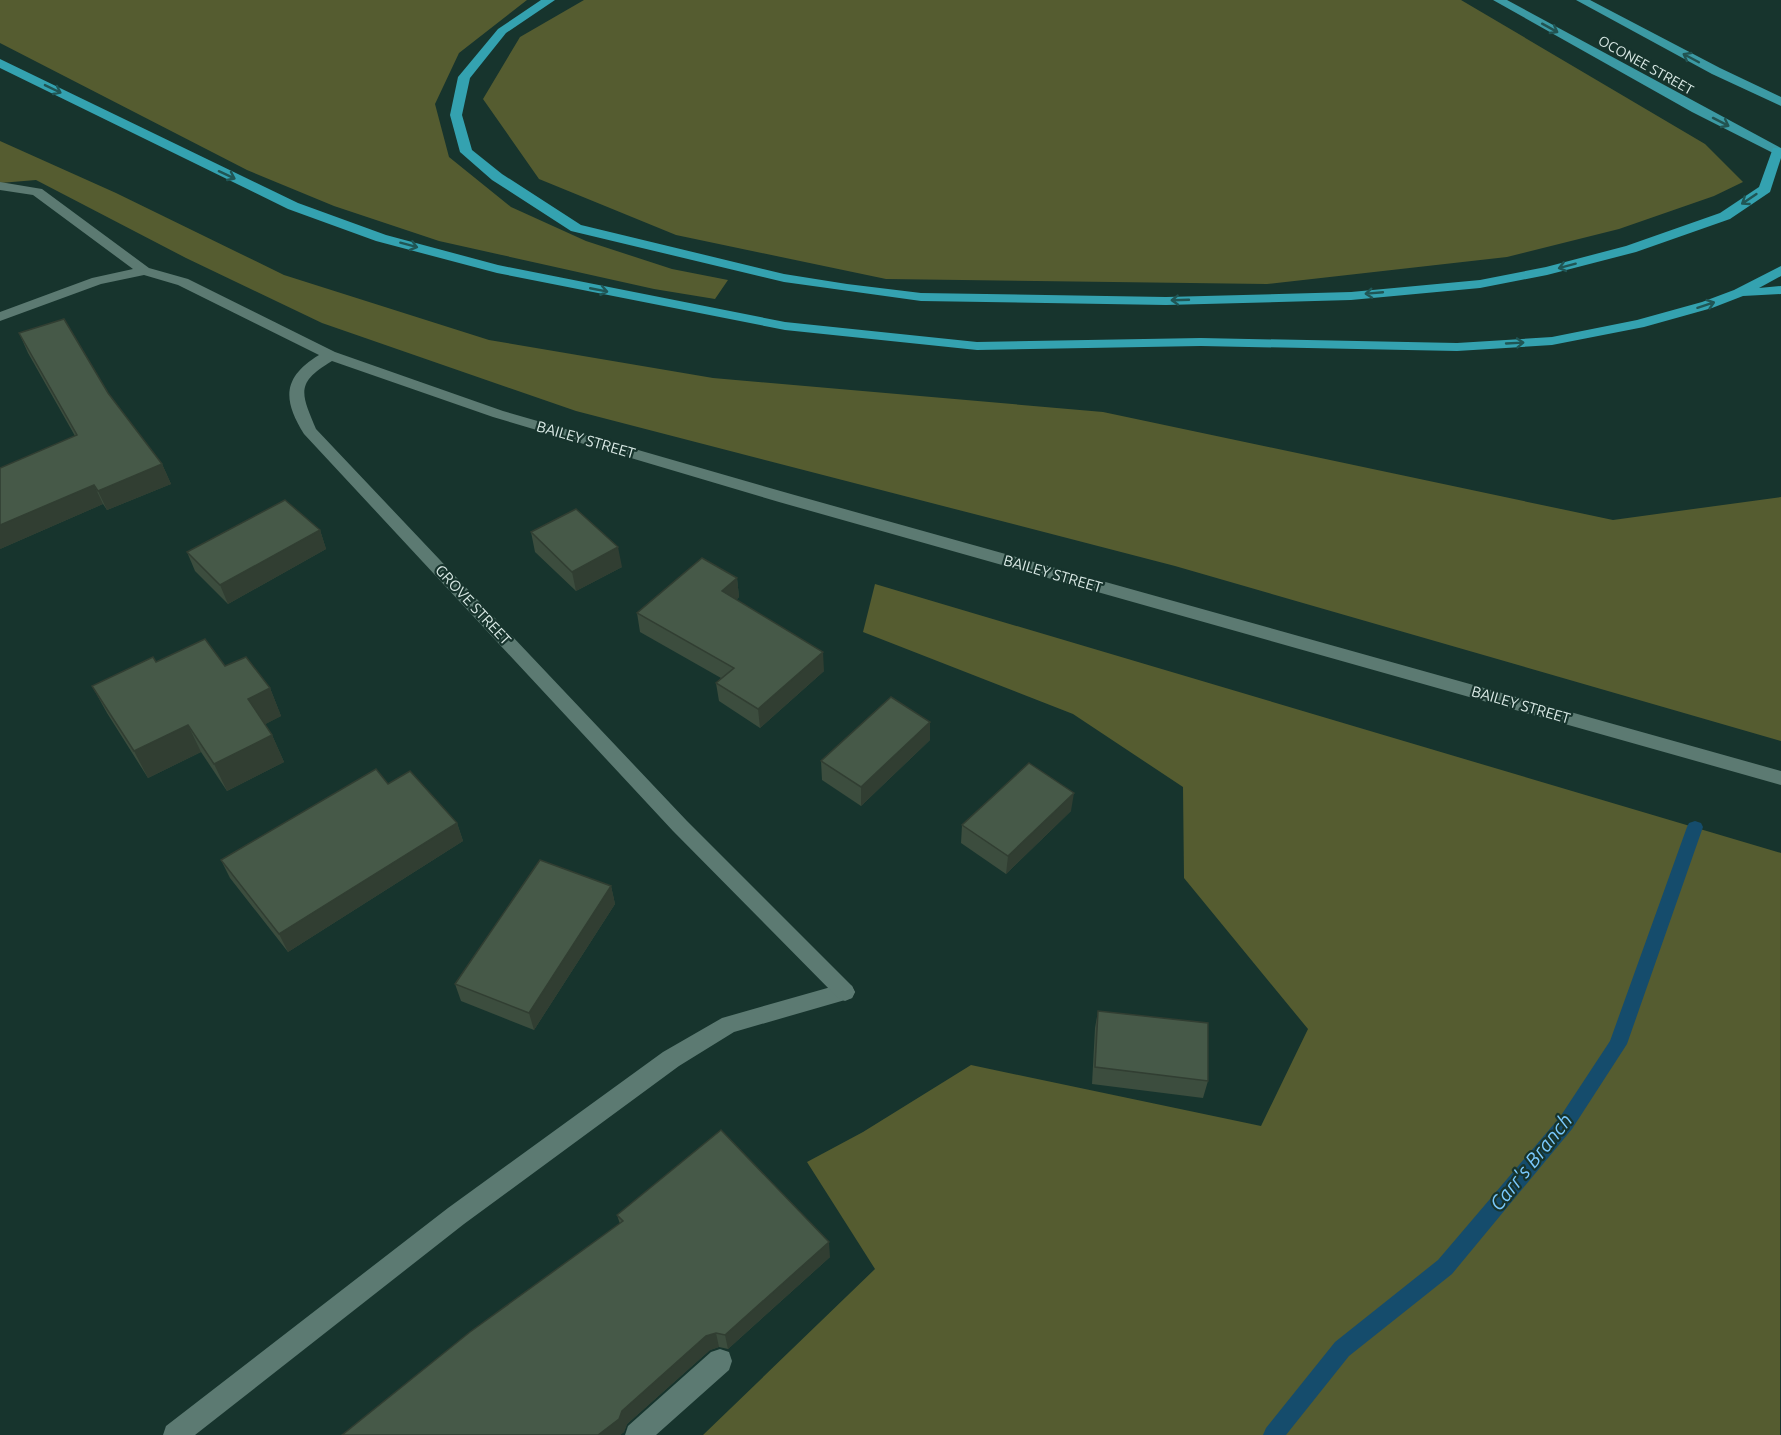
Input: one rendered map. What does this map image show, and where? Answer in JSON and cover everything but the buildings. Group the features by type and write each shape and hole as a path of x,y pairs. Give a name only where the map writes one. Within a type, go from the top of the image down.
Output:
{"highway":[{"path":"549,0 502,31 465,77 456,115 466,152 496,177 576,228 784,278 847,288 921,297 1166,301 1351,296 1480,284 1547,271 1631,249 1725,216 1765,189 1779,152"},
{"name":"OCONEE STREET","path":"1499,0 1696,109 1779,152"},
{"name":"OCONEE STREET","path":"1582,0 1716,71 1781,102"},
{"path":"0,63 283,201 381,238 497,269 785,326 977,346 1201,342 1457,346 1552,341 1639,324 1707,305 1739,293 1781,270"},
{"path":"1739,293 1781,290"}],"street":[{"path":"0,186 37,192 144,271 183,282 330,354"},
{"path":"0,317 97,280 144,271"},
{"name":"BAILEY STREET","path":"330,354 498,414 785,498 1781,778"},
{"name":"GROVE STREET","path":"175,1435 456,1216 671,1059 729,1024 845,992 680,826 309,431 298,402 297,389 302,375 330,354"},
{"path":"637,1435 720,1361"}],"green space":[{"path":"0,0 527,0 459,53 435,104 449,157 511,207 586,241 672,269 728,280 715,299 654,289 439,241 334,206 247,170 0,43"},
{"path":"584,0 1461,0 1705,144 1743,182 1714,196 1619,229 1507,257 1267,284 886,279 676,235 539,179 483,99 520,37"},
{"path":"0,141 116,193 284,275 489,340 713,378 1103,412 1613,520 1781,497 1781,741 1175,566 576,411 322,323 186,258 36,180 0,183"},
{"path":"875,584 1781,853 1780,1435 703,1435 875,1269 807,1162 863,1132 971,1065 1261,1126 1308,1029 1184,878 1183,787 1073,714 863,632"}],"waterway":[{"name":"Carr's Branch","path":"1273,1435 1342,1349 1445,1267 1566,1123 1618,1044 1695,827"}]}
